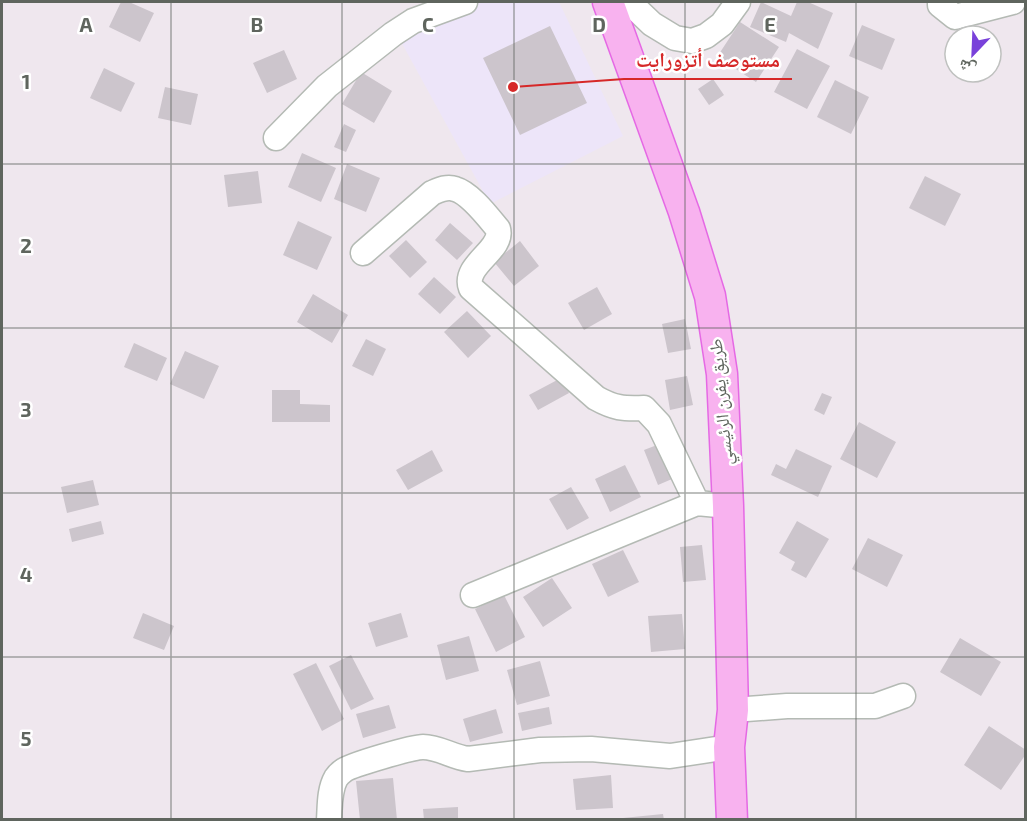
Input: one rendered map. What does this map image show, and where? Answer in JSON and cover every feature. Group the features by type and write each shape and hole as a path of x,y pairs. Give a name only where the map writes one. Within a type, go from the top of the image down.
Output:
{"main road":[{"name":"طريق يفرن الرئيسي","path":"608,2 684,212 710,296 722,374 733,710 729,747 732,819"}],"street":[{"path":"276,138 327,86 393,34 413,21 465,2"},
{"path":"614,2 631,4 651,24 675,38 692,41 706,36 722,24 738,2"},
{"path":"940,2 940,5 955,17 1013,2"},
{"path":"363,253 432,193 442,188 454,188 466,194 498,229 499,233 496,242 471,273 469,282 471,288 596,398 622,409 644,408 659,424 697,503"},
{"path":"473,595 697,503 728,506"},
{"path":"733,710 787,706 875,706 903,696"},
{"path":"329,819 336,778 344,770 408,749 436,748 459,758 468,759 540,750 591,749 670,756 729,747"}],"shaded area":[{"path":"473,2 559,2 623,136 490,204 399,38"}],"building":[{"path":"121,2 129,2 154,13 140,42 109,27"},
{"path":"761,2 791,16 797,2 808,2 833,13 818,49 789,33 786,42 750,27"},
{"path":"740,22 779,47 756,82 717,57"},
{"path":"862,25 895,39 882,70 849,56"},
{"path":"550,26 587,103 520,135 483,58"},
{"path":"797,49 830,66 807,109 774,92"},
{"path":"284,50 297,79 267,93 253,63"},
{"path":"104,68 135,83 121,112 90,98"},
{"path":"361,72 392,91 374,123 342,104"},
{"path":"713,79 724,95 709,105 698,89"},
{"path":"835,80 869,97 851,134 817,117"},
{"path":"165,87 198,94 191,125 158,118"},
{"path":"344,124 356,130 346,152 334,147"},
{"path":"302,153 336,168 321,202 288,187"},
{"path":"347,164 380,178 366,212 334,199"},
{"path":"258,171 262,203 228,207 224,175"},
{"path":"925,176 961,194 945,226 909,208"},
{"path":"298,221 332,237 317,270 283,255"},
{"path":"450,223 473,243 457,260 435,240"},
{"path":"406,240 427,262 410,278 389,256"},
{"path":"520,241 539,266 514,286 494,262"},
{"path":"434,277 456,297 440,314 418,294"},
{"path":"597,287 612,314 584,330 568,303"},
{"path":"313,294 348,315 332,343 297,322"},
{"path":"467,311 491,336 468,358 444,332"},
{"path":"685,319 691,349 668,353 662,324"},
{"path":"366,339 386,349 373,376 352,366"},
{"path":"134,343 167,358 157,381 124,367"},
{"path":"185,351 219,366 204,399 170,384"},
{"path":"687,376 693,405 670,410 665,380"},
{"path":"561,378 569,393 538,410 529,395"},
{"path":"272,390 300,390 300,404 330,405 330,422 272,422"},
{"path":"822,393 832,397 824,415 814,410"},
{"path":"859,422 896,442 877,478 840,459"},
{"path":"657,445 672,479 658,485 644,450"},
{"path":"796,449 832,466 818,497 771,475 776,464 786,469"},
{"path":"432,450 443,471 408,490 396,470"},
{"path":"625,465 641,497 610,512 595,479"},
{"path":"93,480 99,505 67,513 61,487"},
{"path":"571,487 589,518 567,530 549,499"},
{"path":"101,521 104,534 72,542 69,529"},
{"path":"797,521 829,539 806,578 791,570 795,562 779,553"},
{"path":"868,538 903,555 887,587 852,569"},
{"path":"702,545 706,580 683,582 680,547"},
{"path":"623,550 639,582 608,597 592,564"},
{"path":"552,578 572,608 543,627 523,597"},
{"path":"504,595 525,637 496,652 475,609"},
{"path":"143,613 174,626 164,650 133,638"},
{"path":"401,613 408,637 376,647 368,623"},
{"path":"682,614 685,649 651,652 648,616"},
{"path":"469,636 479,671 446,680 437,645"},
{"path":"960,638 1001,662 981,696 940,672"},
{"path":"351,655 374,699 351,710 329,666"},
{"path":"540,661 550,696 517,705 507,670"},
{"path":"316,663 344,719 322,731 293,674"},
{"path":"389,705 396,728 363,738 356,714"},
{"path":"549,707 552,724 522,731 518,713"},
{"path":"496,709 503,733 470,742 463,719"},
{"path":"989,726 1026,750 1026,754 1001,790 964,765"},
{"path":"611,775 613,808 576,810 573,779"},
{"path":"393,778 397,820 360,820 356,781"},
{"path":"458,807 458,820 424,820 423,809"},
{"path":"663,814 664,820 623,820 623,818"}],"place":[{"name":"مستوصف أتزورايت","path":"513,87"}]}
